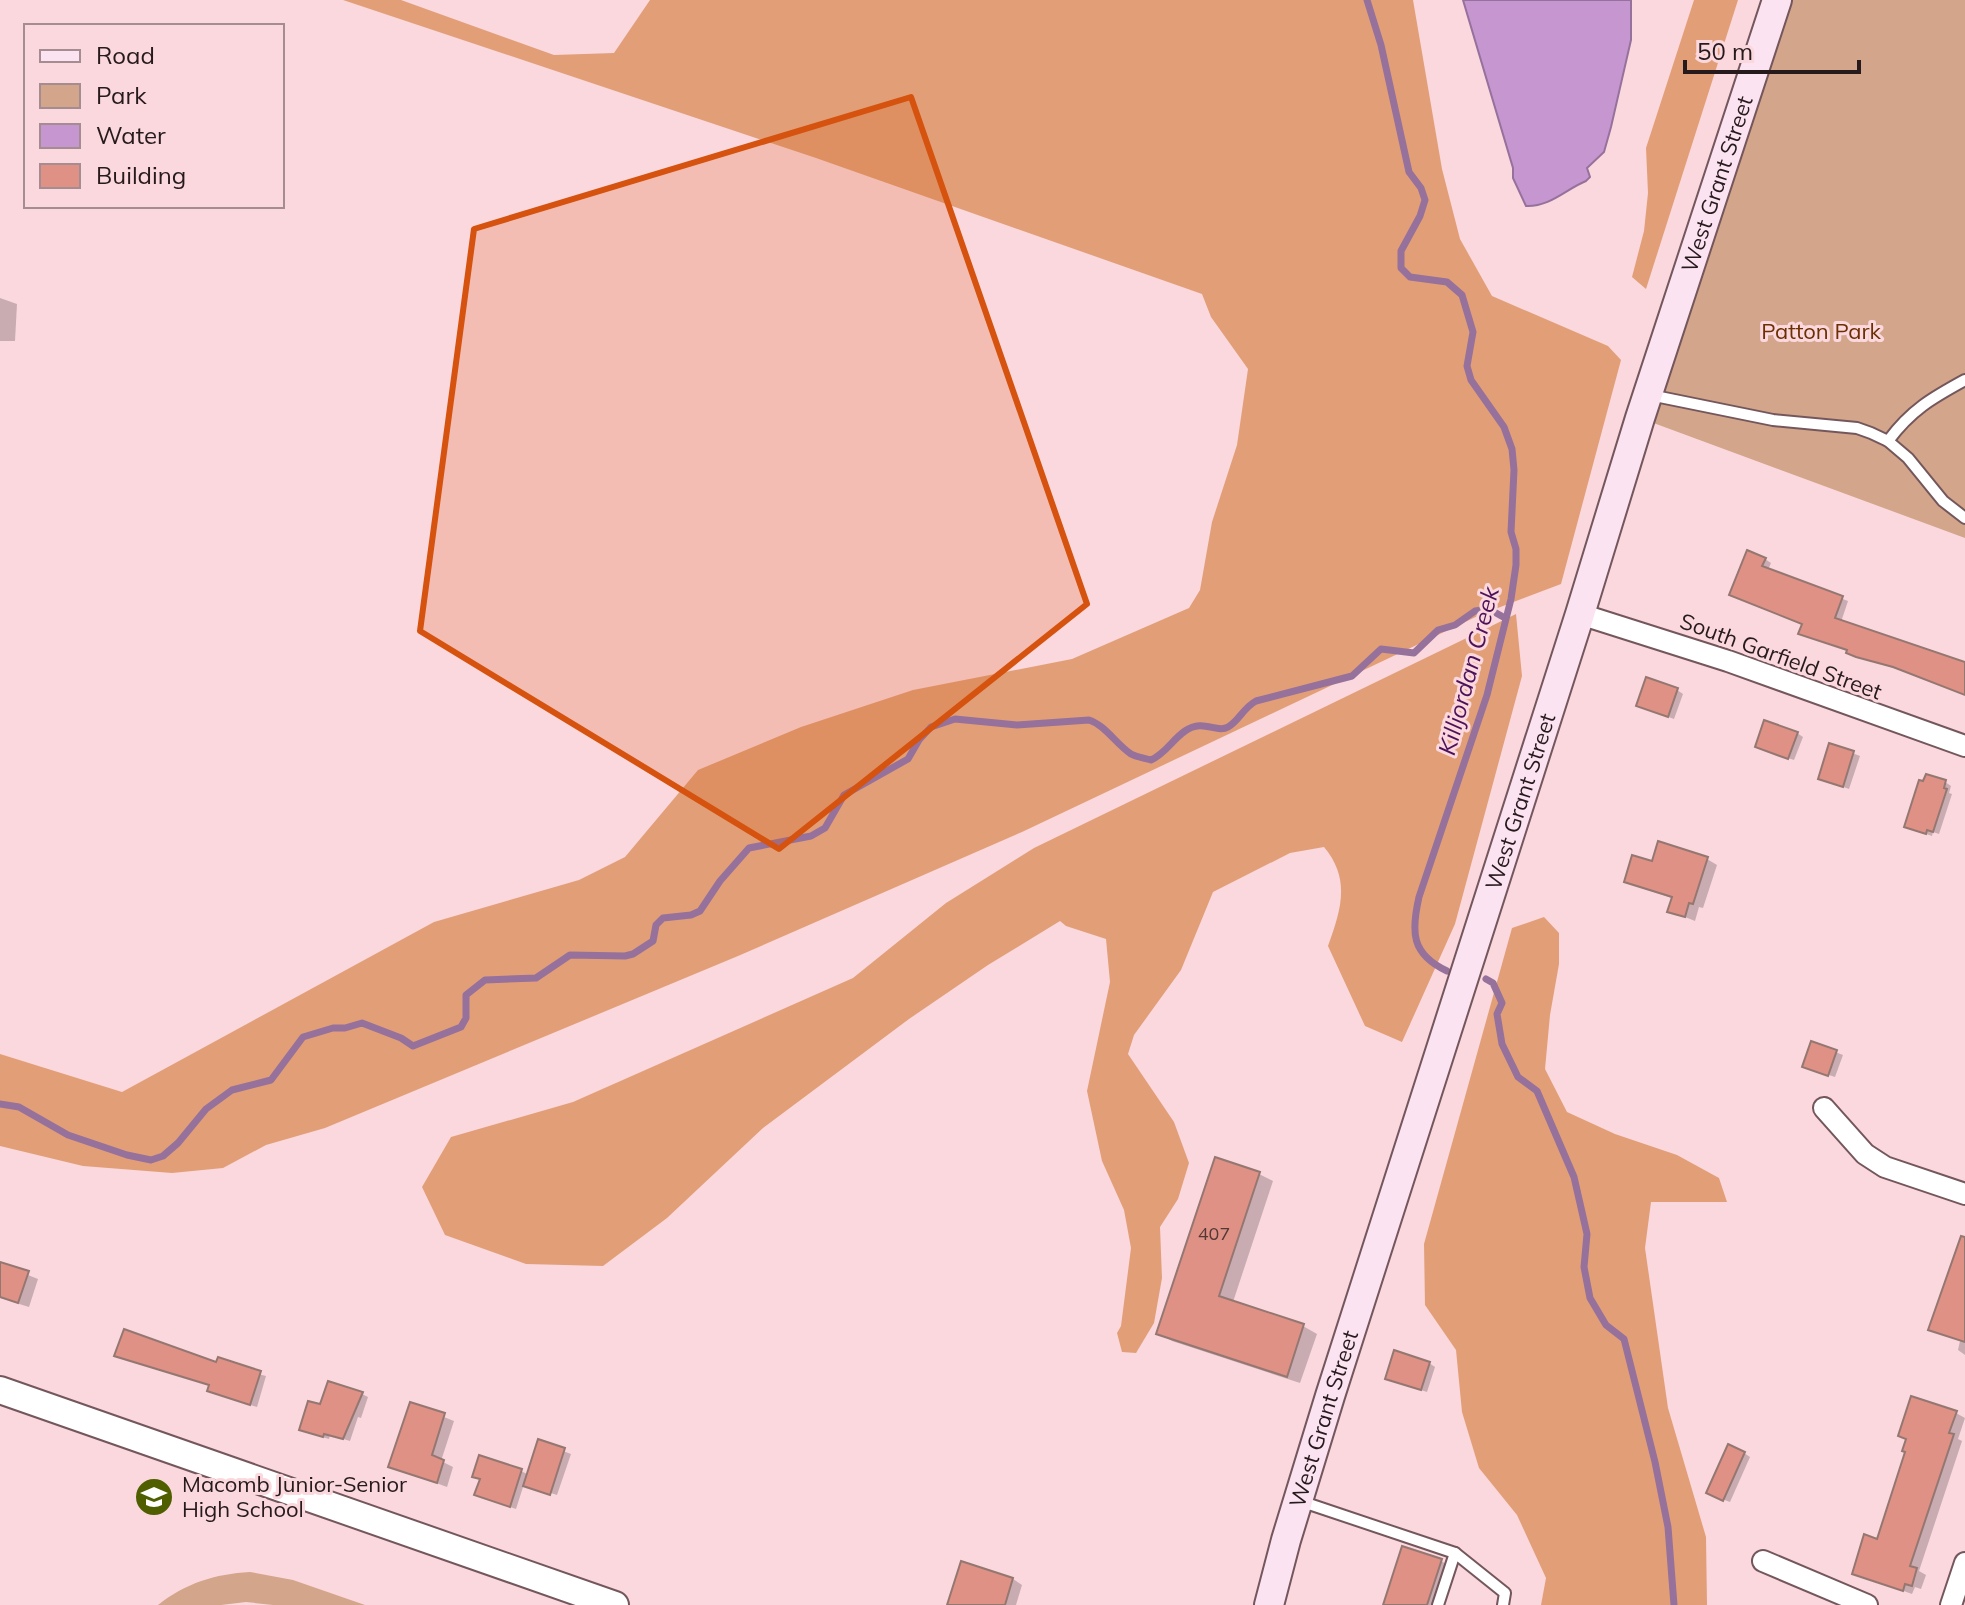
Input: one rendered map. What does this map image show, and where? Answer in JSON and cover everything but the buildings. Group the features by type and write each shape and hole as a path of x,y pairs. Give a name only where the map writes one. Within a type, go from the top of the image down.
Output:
{"main road":[{"name":"West Grant Street","path":"1269,1605 1298,1501 1648,394 1777,0"}],"street":[{"name":"South Garfield Street","path":"1580,614 1704,653 1965,746"},
{"path":"1824,1108 1865,1154 1885,1167 1965,1194"},
{"path":"0,1390 615,1605"},
{"path":"1763,1561 1867,1605"},
{"path":"1951,1605 1965,1563"}],"lane":[{"path":"1888,441 1920,405 1965,380"},
{"path":"1648,394 1773,420 1857,428 1888,441 1908,458 1943,501 1965,518"},
{"path":"1298,1501 1455,1553 1505,1593 1503,1605"},
{"path":"1438,1605 1455,1553"}],"highlighted area":[{"path":"911,97 1087,604 779,849 420,631 474,229"}],"green space":[{"name":"Patton Park","path":"1776,0 1965,0 1965,538 1640,418"},
{"path":"250,1572 293,1580 365,1605 246,1602 158,1605 201,1581"}],"shaded area":[{"path":"343,0 401,0 554,55 614,53 650,0 1413,0 1442,169 1460,239 1492,296 1608,346 1621,360 1561,584 1482,614 1022,832 738,956 325,1128 266,1145 223,1168 172,1173 83,1166 0,1146 0,1054 122,1092 434,922 579,880 625,857 698,770 801,727 913,690 1072,659 1189,608 1200,590 1212,522 1237,445 1248,369 1211,317 1202,294 816,158"},
{"path":"1694,0 1738,0 1646,289 1632,277 1644,231 1648,193 1646,148"},
{"path":"1516,614 1522,676 1455,924 1402,1042 1365,1026 1328,946 1340,907 1341,883 1338,871 1324,847 1290,853 1213,892 1181,970 1134,1035 1128,1054 1174,1122 1189,1163 1178,1199 1160,1227 1162,1278 1154,1323 1136,1353 1122,1352 1117,1333 1121,1326 1131,1248 1124,1210 1102,1161 1087,1091 1110,982 1106,939 1066,926 1060,921 909,1019 763,1128 667,1218 603,1266 526,1264 445,1235 422,1187 451,1137 573,1102 853,978 946,903 1034,848"},
{"path":"1544,917 1559,933 1559,964 1545,1069 1567,1112 1615,1134 1677,1155 1719,1178 1727,1202 1651,1202 1645,1248 1668,1408 1706,1537 1707,1605 1541,1605 1546,1578 1517,1515 1479,1468 1462,1412 1456,1350 1425,1305 1424,1244 1512,928"}],"water":[{"path":"1463,0 1631,0 1631,40 1604,152 1587,168 1590,177 1586,181 1550,201 1526,206 1513,178 1513,168"}],"waterway":[{"name":"Killjordan Creek","path":"1367,0 1381,45 1409,172 1421,188 1425,200 1401,251 1401,268 1410,277 1447,282 1462,295 1473,332 1467,366 1471,380 1504,427 1512,449 1514,470 1511,532 1516,565 1511,599 1487,695 1416,910 1416,941 1420,949 1426,957 1447,971"},
{"path":"0,1104 19,1107 68,1135 151,1160 163,1156 206,1109 232,1090 271,1080 303,1037 362,1023 413,1046 461,1027 466,1018 466,995 485,980 536,978 570,955 633,954 653,941 656,925 663,918 700,911 720,881 749,848 811,836 825,828 844,795 908,759 931,727 955,719 1017,725 1089,720 1131,754 1151,760 1192,727 1224,729 1256,701 1352,676 1381,649 1414,653 1438,630 1455,625 1475,611 1489,609 1505,618"},
{"name":"Killjordan Creek","path":"1486,979 1493,983 1502,1003 1497,1014 1502,1044 1518,1077 1537,1091 1574,1177 1587,1234 1584,1267 1590,1298 1606,1325 1624,1339 1668,1527 1674,1605"}],"place":[{"name":"Macomb Junior-Senior High School","path":"154,1497"}]}
